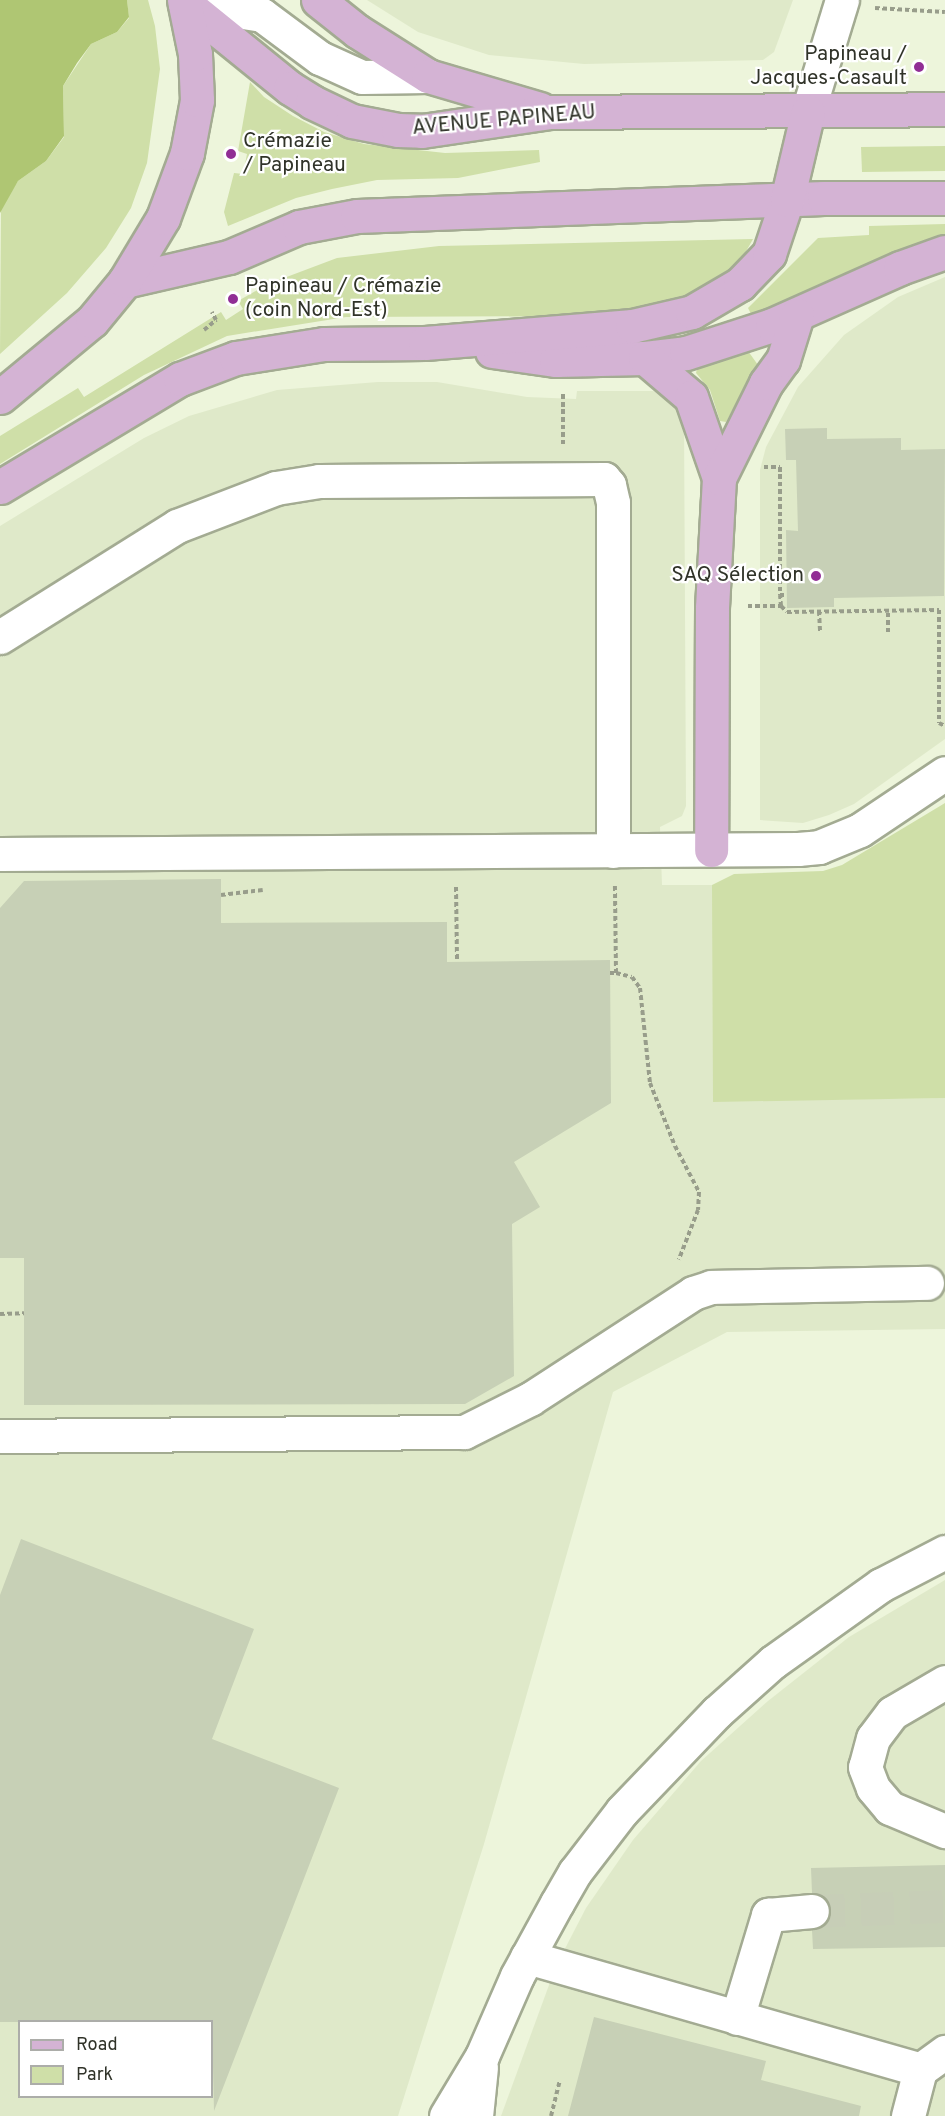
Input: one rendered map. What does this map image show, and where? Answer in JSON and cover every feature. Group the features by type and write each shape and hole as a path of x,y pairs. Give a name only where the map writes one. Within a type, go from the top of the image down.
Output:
{"main road":[{"path":"318,0 357,32 428,76 551,112"},
{"path":"0,397 73,339 125,281 163,218 177,184 194,123 195,54 184,2"},
{"name":"AVENUE PAPINEAU","path":"184,2 290,88 352,121 422,132 551,112 945,109"},
{"path":"0,487 114,417 211,366 266,351 305,346 425,343 648,324 692,312 717,299 760,265 773,245 787,200 808,111"},
{"path":"125,281 229,257 299,227 357,216 787,200 945,198"},
{"path":"425,343 556,360 645,358 716,345 797,315 900,268 945,252"},
{"path":"719,478 766,383 783,360 797,315"},
{"path":"645,358 691,398 719,478 712,608 711,850"}],"street":[{"path":"808,111 842,0"},
{"path":"184,2 262,15 320,58 362,77 428,76"},
{"path":"0,637 177,526 276,488 319,481 604,479 609,484 613,503 614,865"},
{"path":"0,854 614,865 711,850 798,849 841,840 945,773"},
{"path":"0,1436 464,1432 530,1399 693,1293 711,1287 927,1283"},
{"path":"446,2116 482,2056 527,1957 575,1872 600,1838 717,1712 829,1619 881,1585 945,1552"},
{"path":"945,1682 892,1713 873,1738 865,1767 873,1788 890,1808 945,1831"},
{"path":"737,2018 768,1915 812,1911"},
{"path":"527,1957 737,2018 933,2061 908,2116"},
{"path":"476,2116 482,2056"}],"path":[{"path":"879,9 945,12"},
{"path":"562,428 563,394"},
{"path":"754,467 780,467 780,606"},
{"path":"780,595 787,595"},
{"path":"738,606 780,606 787,612 939,610 939,723 945,726"},
{"path":"819,611 820,632"},
{"path":"888,611 888,632"},
{"path":"614,865 613,973 632,977 640,988 650,1083 675,1146 699,1192 698,1210 690,1231"},
{"path":"455,880 457,962"},
{"path":"0,1314 24,1313"},
{"path":"551,2116 560,2080"}],"shaded area":[{"path":"367,0 793,0 774,52 763,60 584,64 489,55 418,32"},
{"path":"945,277 945,739 854,804 829,815 803,823 760,820 760,470 766,447 798,387 844,335 898,297"},
{"path":"378,382 437,382 527,397 576,399 577,391 653,391 668,397 684,416 686,806 682,816 660,827 662,885 712,885 713,888 713,1101 945,1098 945,1329 727,1332 613,1392 484,1844 398,2116 0,2116 0,526 144,438 189,416 277,390"},
{"path":"945,1580 945,2116 501,2116 556,1966 586,1908 633,1840 701,1761 768,1701 849,1637"}],"green space":[{"path":"0,0 127,0 129,17 117,32 91,44 77,63 63,86 64,136 46,161 18,181 0,213"},
{"path":"127,0 148,0 155,26 160,69 147,163 131,208 106,248 67,293 0,354 1,206 18,181 46,161 64,137 63,86 91,44 117,32 129,18"},
{"path":"250,82 264,97 293,116 324,132 364,144 445,153 539,150 540,162 458,178 377,180 332,189 296,198 228,226 224,212 234,173 243,174 247,154 238,151"},
{"path":"945,146 945,171 862,172 861,147"},
{"path":"945,224 945,235 879,258 752,316 748,308 818,238 869,235 869,226"},
{"path":"753,239 739,264 680,302 606,316 346,317 227,336 144,375 0,464 0,436 78,388 84,397 221,312 226,320 243,309 238,301 268,284 337,258 439,246"},
{"path":"748,351 758,365 726,422 720,421 710,390 696,373 698,365"},
{"path":"945,803 945,1098 713,1102 712,885 734,874 823,871 842,865"}],"building":[{"path":"827,428 827,439 901,438 901,450 945,449 944,596 834,598 834,607 787,608 786,530 798,531 796,460 786,460 785,429"},
{"path":"221,879 221,923 447,922 447,962 610,960 611,1103 514,1162 540,1207 512,1224 514,1376 465,1404 24,1405 24,1258 0,1258 0,908 24,881"},
{"path":"21,1539 254,1629 212,1739 339,1788 214,2111 213,2020 18,2020 18,2022 0,2022 0,1595"},
{"path":"945,1865 945,1947 813,1949 812,1930 823,1926 831,1910 827,1900 812,1893 811,1868"},
{"path":"594,2017 766,2061 761,2080 861,2106 859,2116 568,2116"}],"tunnel":[{"path":"812,1911 945,1906"}],"place":[{"name":"Papineau / Jacques-Casault","path":"919,67"},
{"name":"Crémazie / Papineau","path":"231,154"},
{"name":"Papineau / Crémazie (coin Nord-Est)","path":"233,299"},
{"name":"SAQ Sélection","path":"816,576"}]}
